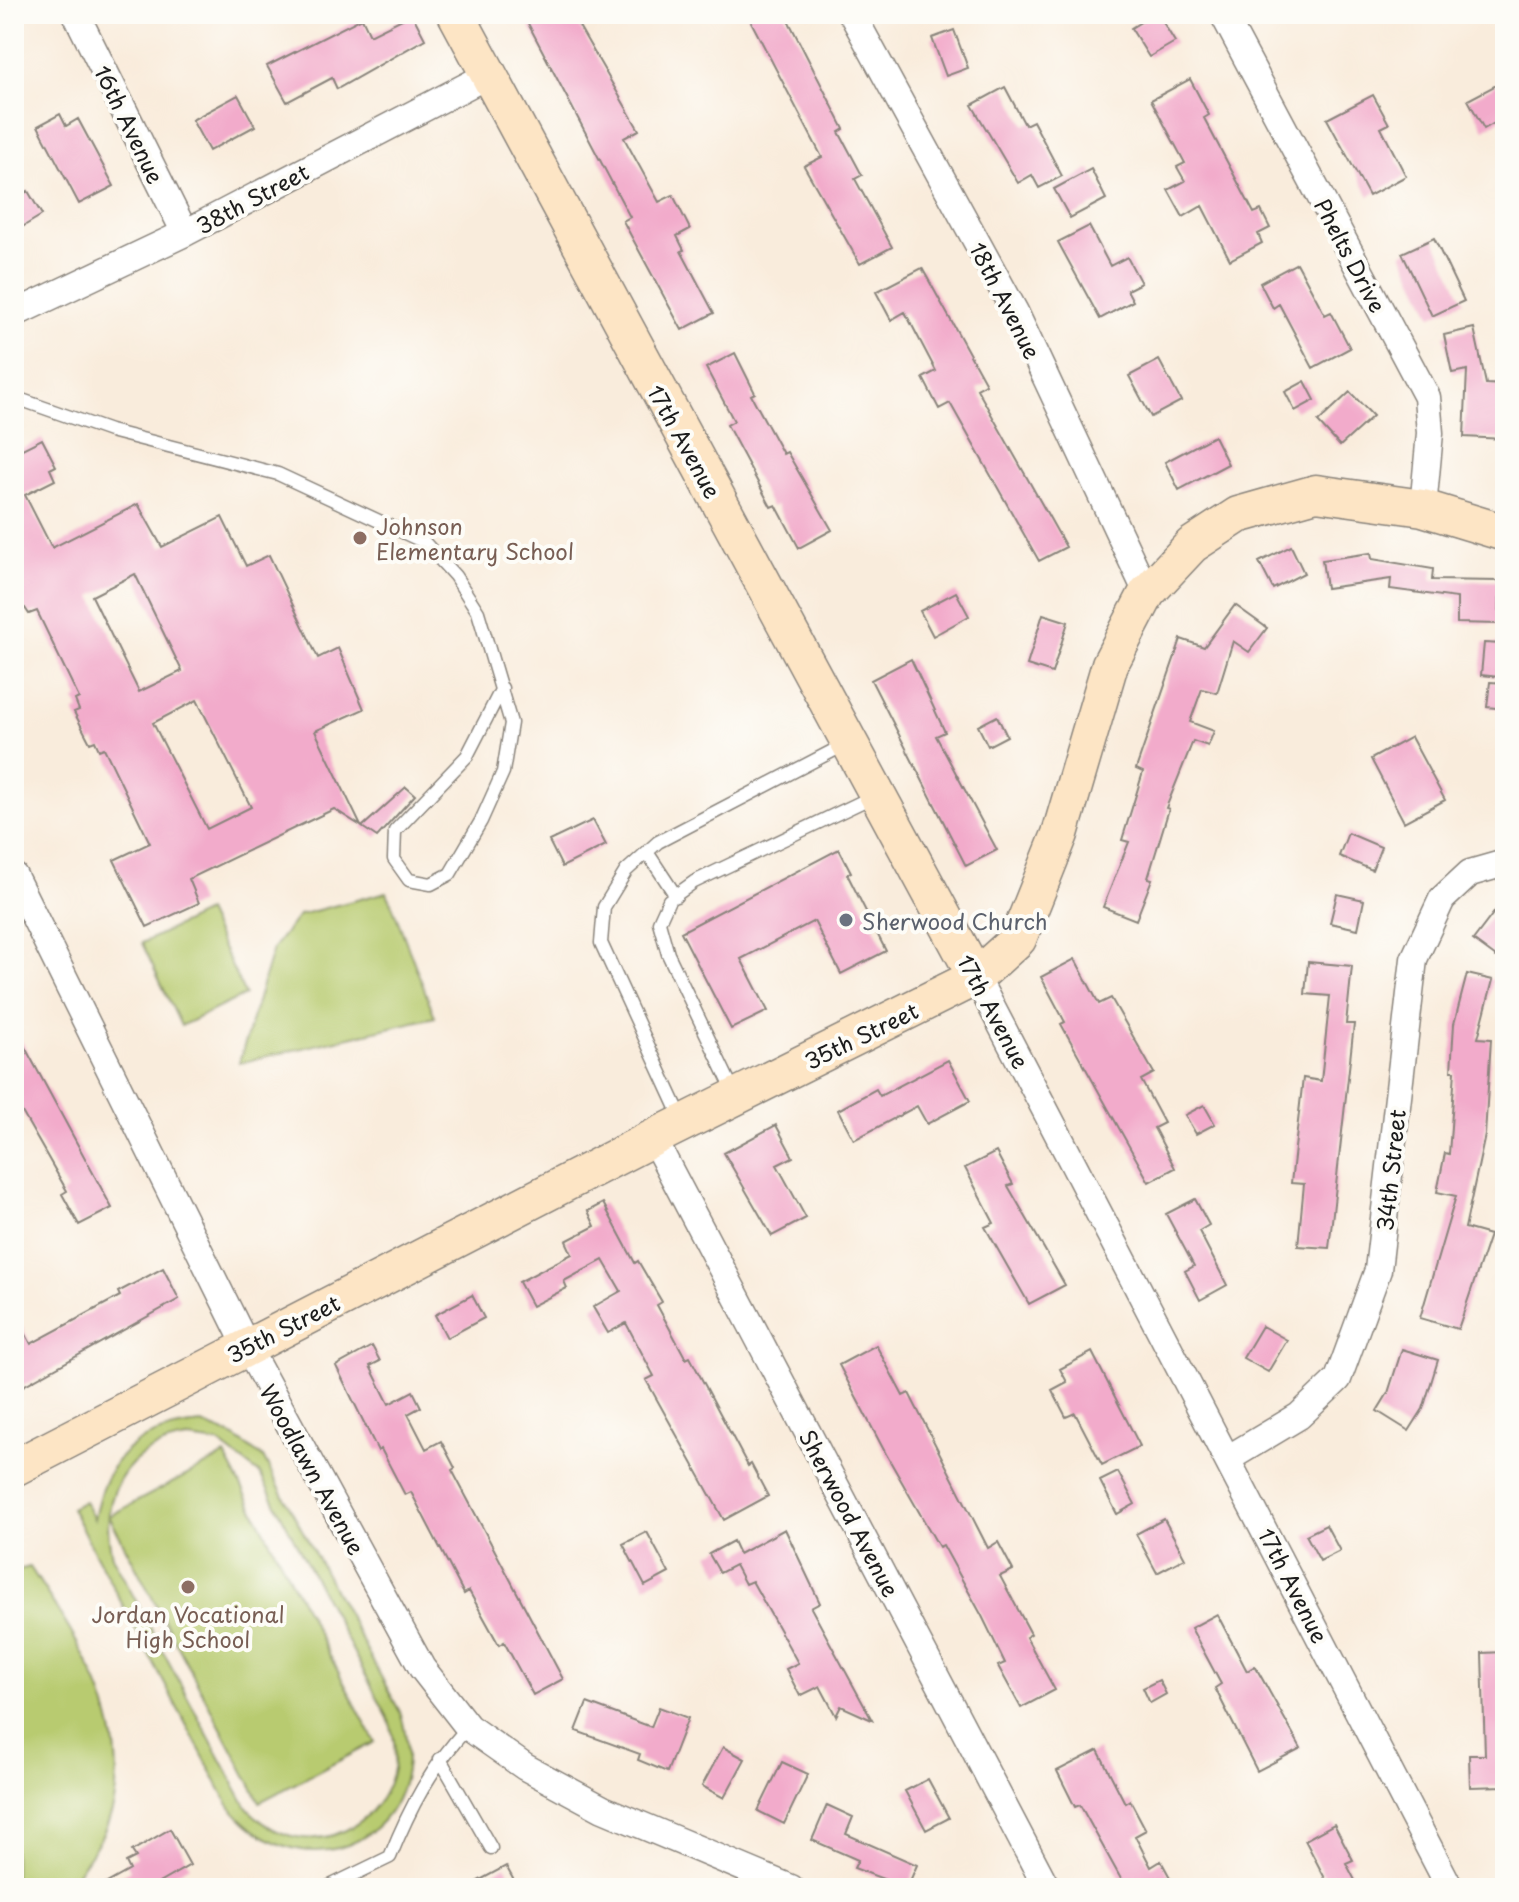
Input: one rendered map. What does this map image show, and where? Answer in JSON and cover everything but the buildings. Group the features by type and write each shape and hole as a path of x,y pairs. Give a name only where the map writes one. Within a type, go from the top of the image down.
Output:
{"street":[{"name":"16th Avenue","path":"76,14 185,233"},
{"name":"17th Avenue","path":"456,14 486,76 976,977 1229,1458 1450,1888"},
{"name":"18th Avenue","path":"852,14 1015,312 1147,593"},
{"name":"Phelts Drive","path":"1223,14 1427,397 1430,433 1423,508"},
{"name":"38th Street","path":"14,314 185,233 486,76"},
{"name":"35th Street","path":"14,1468 668,1130 976,977 1018,939 1060,834 1110,664 1147,593 1192,545 1238,515 1316,493 1423,508 1505,533"},
{"name":"34th Street","path":"1229,1458 1299,1416 1338,1379 1378,1270 1414,959 1442,899 1470,873 1505,863"},
{"name":"Woodlawn Avenue","path":"14,876 247,1347 422,1668 468,1727 525,1767 603,1809 791,1888"},
{"name":"Sherwood Avenue","path":"668,1130 1047,1888"}],"lane":[{"path":"16,398 110,431 278,474 424,542 455,576 478,612 502,688 511,723 503,772 481,821 450,874 431,884 409,880 394,859 395,831 467,756 502,688"},
{"path":"668,1130 601,943 604,907 626,871 658,842 848,742"},
{"path":"736,1097 668,954 659,922 669,900 694,882 877,795"},
{"path":"647,852 676,896"},
{"path":"326,1888 390,1857 411,1804 440,1759 468,1727"},
{"path":"440,1759 491,1848"},
{"path":"354,1875 361,1888"}],"green space":[{"path":"387,892 435,1017 239,1063 273,948 299,915"},
{"path":"206,912 245,995 181,1026 142,943"},
{"path":"202,1424 233,1436 263,1457 400,1712 407,1755 401,1791 383,1820 358,1840 327,1850 294,1848 260,1834 229,1805 71,1508 84,1501 94,1519 107,1478 128,1449 143,1439 179,1427","holes":["188,1439 218,1443 260,1474 388,1718 395,1750 390,1780 377,1805 356,1824 331,1836 303,1838 274,1829 247,1808 112,1556 109,1514 113,1495 132,1464 147,1452 166,1444"]},
{"path":"225,1455 375,1742 260,1802 109,1516"},
{"path":"30,1567 81,1649 106,1708 114,1739 117,1770 111,1815 94,1848 66,1888 14,1888 14,1571"}],"place":[{"name":"Johnson Elementary School","path":"360,538"},
{"name":"Sherwood Church","path":"846,920"},
{"name":"Jordan Vocational High School","path":"188,1587"}]}
